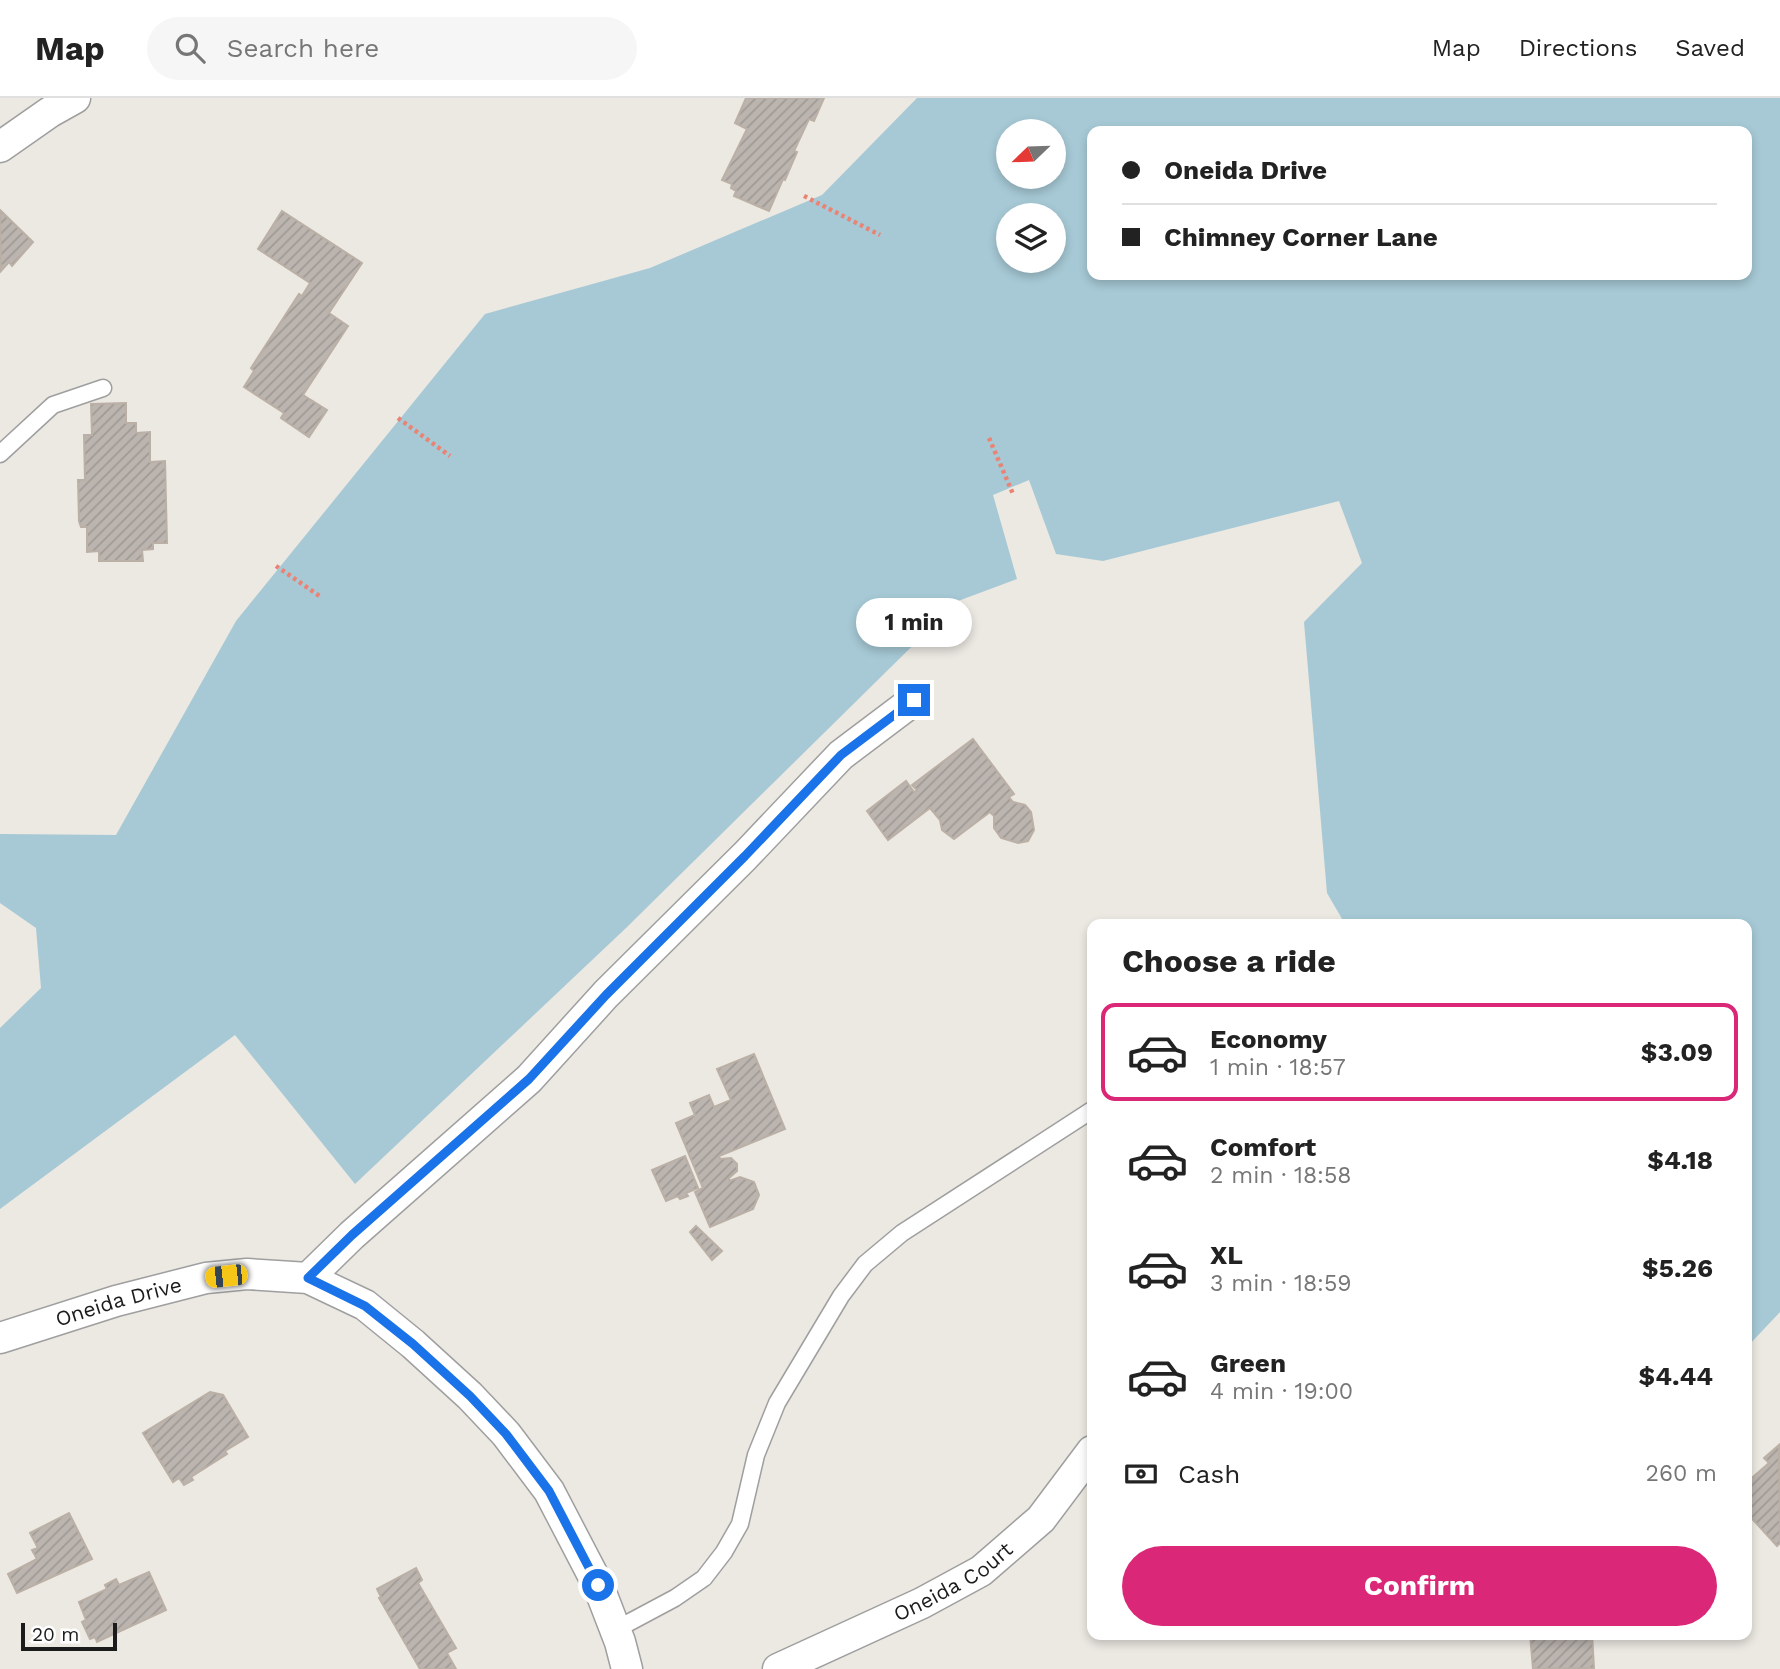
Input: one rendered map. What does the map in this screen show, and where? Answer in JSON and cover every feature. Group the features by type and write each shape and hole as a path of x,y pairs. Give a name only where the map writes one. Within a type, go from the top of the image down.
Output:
{"street":[{"path":"0,147 75,98"},
{"path":"308,1278 352,1235 529,1079 606,995 841,755 914,700"},
{"name":"Oneida Drive","path":"0,1338 116,1301 206,1278 247,1274 308,1278 365,1306 413,1344 470,1396 506,1434 549,1491 598,1585 627,1669"},
{"name":"Oneida Court","path":"778,1669 922,1603 981,1571 1041,1519 1087,1458"}],"lane":[{"path":"0,454 53,405 103,388"},
{"path":"615,1630 675,1598 704,1578 724,1552 740,1524 756,1455 777,1403 841,1296 865,1264 902,1233 1087,1113"}],"path":[{"path":"804,196 880,236"},
{"path":"398,418 450,456"},
{"path":"989,438 1013,494"},
{"path":"276,566 321,597"}],"water":[{"path":"917,98 1780,98 1780,1312 1752,1342 1752,919 1342,919 1327,893 1304,622 1362,563 1339,501 1103,561 1056,554 1029,480 993,495 1017,579 958,601 626,928 355,1184 235,1035 0,1209 0,1028 41,988 36,928 0,903 0,834 116,835 236,621 485,314 650,268 822,195"}],"building":[{"path":"746,98 824,98 814,121 809,119 794,151 797,152 785,180 783,179 769,211 734,196 736,191 731,188 732,184 722,180 747,129 735,123"},
{"path":"0,210 33,242 12,266 9,262 1,271"},
{"path":"282,211 362,263 329,313 348,326 303,395 327,410 309,437 281,418 284,413 244,387 254,371 251,368 299,294 302,296 310,283 258,249"},
{"path":"126,403 126,423 136,423 136,433 150,432 150,462 165,461 167,543 153,543 153,549 142,550 143,561 99,561 99,551 87,552 87,527 81,527 79,521 78,480 85,480 84,435 92,435 91,404"},
{"path":"973,739 1014,794 1009,797 1013,802 1025,805 1031,812 1034,830 1028,841 1018,843 1001,838 994,828 994,816 990,812 954,839 942,830 940,820 930,808 888,840 867,811 906,781 914,792 917,790 912,785"},
{"path":"754,1054 785,1129 719,1156 720,1159 731,1158 737,1164 737,1171 729,1181 740,1177 754,1182 759,1195 753,1209 710,1227 695,1192 703,1188 676,1123 695,1115 690,1103 709,1095 714,1107 731,1100 717,1069"},
{"path":"685,1156 698,1188 686,1193 688,1196 680,1199 678,1196 666,1201 652,1170"},
{"path":"696,1226 722,1251 712,1260 690,1232"},
{"path":"210,1392 223,1395 248,1437 191,1477 193,1480 184,1485 179,1478 173,1482 143,1433"},
{"path":"1779,1445 1780,1543 1777,1546 1752,1519 1752,1478 1769,1463 1764,1458"},
{"path":"69,1513 92,1559 17,1593 8,1574 37,1559 32,1550 38,1548 30,1533"},
{"path":"416,1568 422,1580 418,1583 456,1648 447,1653 456,1669 420,1669 379,1598 381,1597 377,1589"},
{"path":"149,1572 166,1610 97,1642 95,1637 90,1639 82,1622 86,1620 79,1602 107,1589 105,1585 116,1579 119,1585"},
{"path":"1531,1640 1592,1640 1594,1668 1533,1669"}],"route":[{"path":"598,1585 549,1491 506,1434 470,1396 413,1344 365,1306 308,1278 352,1235 529,1079 606,995 841,755 914,700"}]}
